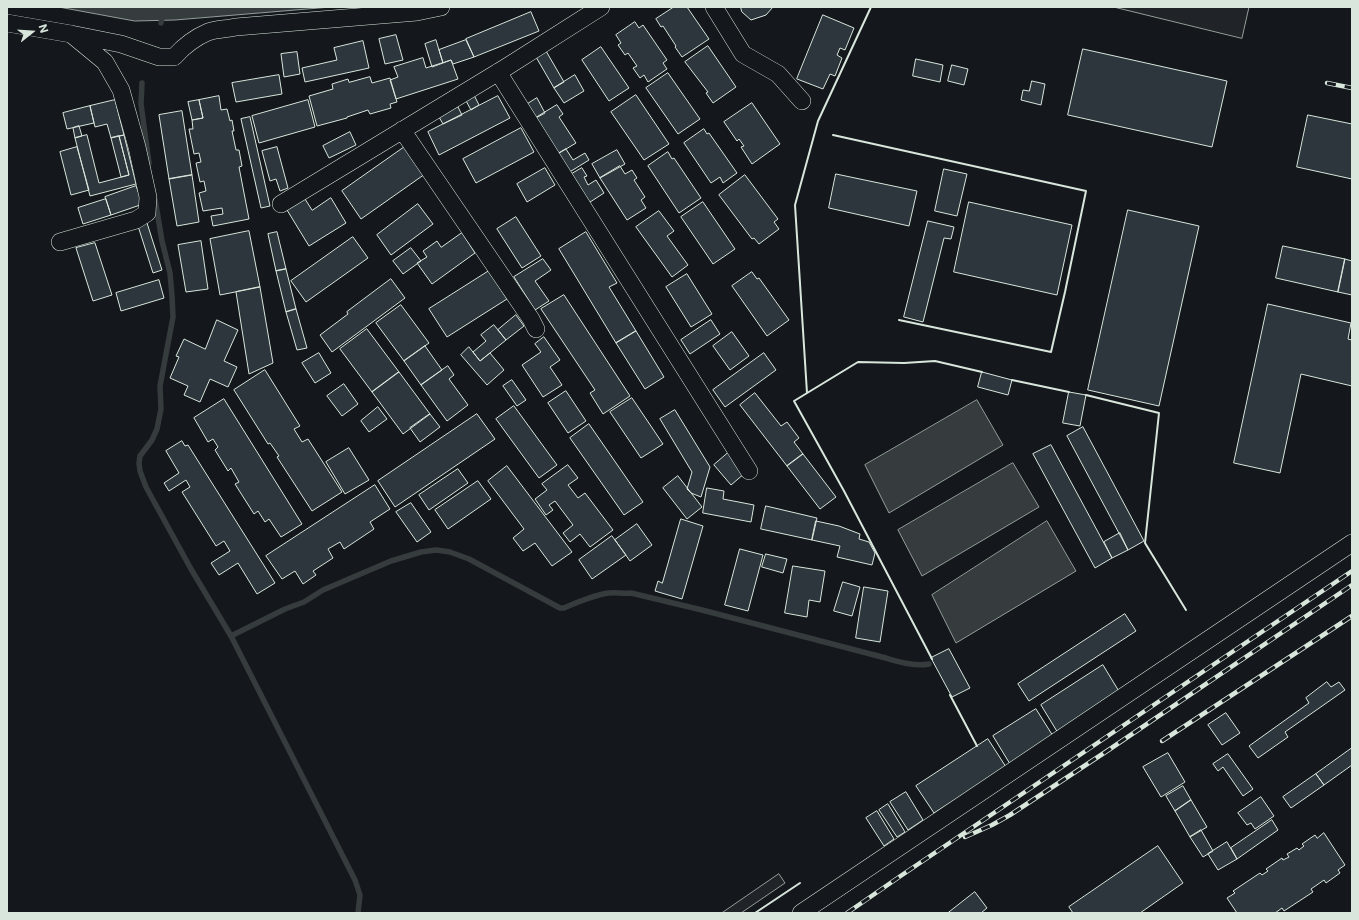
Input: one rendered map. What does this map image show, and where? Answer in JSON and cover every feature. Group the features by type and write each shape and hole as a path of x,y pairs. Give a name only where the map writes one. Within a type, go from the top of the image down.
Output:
{"street":[{"path":"7,23 121,44 159,57 174,56 190,42 208,32 236,27 417,12 441,7"},
{"path":"281,204 498,72 601,7"},
{"path":"714,7 743,54 778,74 802,101"},
{"path":"60,242 136,220 146,213 148,197 137,147 121,90 105,62 71,34"},
{"path":"498,72 750,471"},
{"path":"402,130 531,319 536,329"},
{"path":"801,913 1352,542"}],"shaded area":[{"path":"59,7 331,7 175,20 135,21"},
{"path":"1114,7 1249,7 1242,38"},
{"path":"977,400 1003,445 889,513 865,465"},
{"path":"1013,463 1039,507 922,576 898,530"},
{"path":"1047,521 1076,571 956,643 932,595"},
{"path":"779,874 785,883 741,913 722,913"}],"building":[{"path":"674,7 687,7 709,39 682,57 663,26 661,27 656,19"},
{"path":"741,7 773,7 766,15 751,20 742,12"},
{"path":"531,12 539,31 474,57 466,39"},
{"path":"823,15 854,28 845,50 840,48 837,55 842,58 835,76 830,74 823,89 797,79"},
{"path":"635,22 639,28 643,25 667,60 663,63 667,69 648,82 644,75 640,78 633,68 637,66 628,53 625,55 618,45 621,43 616,35"},
{"path":"396,35 403,60 385,64 379,39"},
{"path":"436,40 443,63 432,67 425,44"},
{"path":"466,40 474,57 453,64 451,60 443,63 439,50"},
{"path":"363,41 369,68 305,82 302,68 337,60 334,48"},
{"path":"708,46 736,87 713,103 706,93 708,92 685,62"},
{"path":"601,47 629,88 609,101 582,60"},
{"path":"1083,49 1227,81 1212,147 1068,115"},
{"path":"546,51 564,82 554,88 536,57"},
{"path":"297,52 300,74 284,77 281,54"},
{"path":"423,58 426,68 451,60 458,79 396,99 390,80 398,77 394,67"},
{"path":"916,59 943,65 940,82 913,76"},
{"path":"952,65 968,69 964,85 948,81"},
{"path":"668,73 700,119 678,134 646,88"},
{"path":"279,75 282,94 236,102 232,83"},
{"path":"575,75 584,91 564,103 554,88"},
{"path":"370,77 372,83 390,78 397,102 390,104 391,108 370,114 368,110 347,118 317,126 309,96 333,89 332,84 348,79 349,82"},
{"path":"1032,81 1045,84 1041,105 1021,100 1023,90 1029,91"},
{"path":"474,95 479,105 471,110 465,99"},
{"path":"636,95 669,144 644,160 611,112"},
{"path":"219,96 221,110 227,109 230,121 232,120 234,131 232,131 236,150 239,150 242,166 239,167 249,219 213,226 211,216 223,214 222,208 203,211 199,193 206,191 204,181 200,182 196,163 201,162 199,153 194,154 189,129 193,129 192,120 203,118 199,100"},
{"path":"498,96 510,118 439,155 428,132"},
{"path":"537,98 545,113 534,119 526,105"},
{"path":"115,100 124,135 111,138 107,124 95,127 90,106"},
{"path":"199,100 203,118 192,120 188,102"},
{"path":"308,100 315,127 259,143 252,116"},
{"path":"752,103 780,144 752,164 741,147 744,146 739,139 737,141 724,122"},
{"path":"557,105 563,114 559,117 576,143 556,155 534,119"},
{"path":"90,106 94,123 67,129 63,113"},
{"path":"458,107 462,115 443,124 439,117"},
{"path":"182,111 192,175 169,179 159,115"},
{"path":"1308,115 1352,124 1352,179 1297,167"},
{"path":"250,117 270,206 261,208 241,119"},
{"path":"79,126 82,136 75,138 73,128"},
{"path":"521,128 534,152 476,183 463,159"},
{"path":"704,129 707,134 709,133 737,173 723,183 720,177 711,183 684,143"},
{"path":"350,132 356,145 329,158 323,146"},
{"path":"87,135 99,183 129,175 119,136 124,135 136,184 90,196 75,138"},
{"path":"119,136 129,175 121,177 111,138"},
{"path":"406,146 425,174 361,219 342,191"},
{"path":"77,147 89,190 71,195 60,152"},
{"path":"277,147 288,188 280,191 276,179 270,181 262,151"},
{"path":"566,149 573,160 585,153 589,160 568,173 556,155"},
{"path":"617,150 625,164 600,178 592,164"},
{"path":"668,152 672,159 674,158 701,198 679,213 648,166"},
{"path":"620,166 625,174 632,170 637,178 634,180 645,197 641,200 646,208 627,220 600,178"},
{"path":"545,168 555,185 527,202 517,184"},
{"path":"582,168 587,176 584,177 588,185 596,180 604,193 587,204 570,175"},
{"path":"944,169 967,174 957,216 935,211"},
{"path":"836,174 917,191 909,226 829,208"},
{"path":"192,175 199,222 177,226 169,179"},
{"path":"745,175 778,219 774,222 779,229 759,244 754,238 752,239 719,195"},
{"path":"136,186 143,204 111,215 105,197"},
{"path":"331,198 346,223 309,246 287,210 305,199 312,210"},
{"path":"106,199 111,215 83,224 78,208"},
{"path":"703,202 735,249 713,264 681,217"},
{"path":"969,202 1072,225 1057,295 954,272"},
{"path":"418,204 433,224 391,255 377,235"},
{"path":"1128,210 1199,226 1159,406 1088,390"},
{"path":"659,211 674,231 667,236 688,265 672,277 636,227"},
{"path":"516,217 541,256 522,268 497,229"},
{"path":"928,221 954,227 951,239 944,238 923,322 904,317"},
{"path":"147,223 162,270 153,273 138,226"},
{"path":"249,231 260,287 220,295 210,239"},
{"path":"277,232 286,269 276,271 268,234"},
{"path":"586,232 617,283 609,287 636,331 616,343 559,249"},
{"path":"462,233 475,253 432,284 417,263 427,257 423,251 437,241 441,247"},
{"path":"353,237 368,258 306,302 291,281"},
{"path":"201,241 208,289 186,292 178,245"},
{"path":"95,243 112,295 93,301 76,248"},
{"path":"1283,246 1345,259 1338,292 1276,278"},
{"path":"411,248 421,261 403,274 393,261"},
{"path":"543,259 551,270 535,281 549,301 535,310 514,277"},
{"path":"1345,259 1352,261 1352,295 1338,292"},
{"path":"286,269 296,309 286,312 276,271"},
{"path":"489,271 507,299 447,337 429,309"},
{"path":"752,272 757,279 759,278 789,320 767,336 732,286"},
{"path":"687,274 712,314 691,327 666,287"},
{"path":"391,279 405,298 332,352 320,335 348,314 347,312"},
{"path":"159,280 164,298 121,311 116,293"},
{"path":"260,287 273,363 249,374 236,292"},
{"path":"564,295 630,396 603,414 590,393 595,390 541,309"},
{"path":"1268,304 1351,323 1348,339 1352,340 1352,386 1301,374 1280,473 1234,463"},
{"path":"401,305 429,343 404,361 376,323"},
{"path":"296,309 307,348 297,350 286,312"},
{"path":"516,315 524,326 506,340 498,330"},
{"path":"217,320 238,330 224,361 237,367 228,387 210,379 200,402 184,395 188,386 170,378 179,357 176,356 184,339 205,349"},
{"path":"711,320 720,334 690,354 681,340"},
{"path":"494,325 506,340 480,361 473,352 486,341 481,335"},
{"path":"367,329 399,372 372,392 340,349"},
{"path":"636,331 664,377 645,389 616,343"},
{"path":"732,332 749,356 730,370 713,346"},
{"path":"544,337 560,360 550,367 562,385 543,397 522,365 541,352 535,344"},
{"path":"425,346 442,370 421,385 404,361"},
{"path":"469,347 480,361 490,353 504,370 487,385 461,355"},
{"path":"319,353 331,373 315,383 302,363"},
{"path":"764,353 776,370 725,407 713,390"},
{"path":"448,366 454,375 449,379 468,405 447,421 421,385"},
{"path":"265,370 300,426 294,429 302,442 308,439 342,492 312,511 277,457 279,456 270,443 268,444 234,390"},
{"path":"399,372 430,414 403,434 372,392"},
{"path":"982,372 1012,380 1008,395 978,387"},
{"path":"512,380 526,400 517,406 503,386"},
{"path":"344,384 358,404 342,416 327,396"},
{"path":"566,391 586,421 568,433 548,403"},
{"path":"1069,392 1086,395 1080,426 1063,423"},
{"path":"755,393 781,426 787,422 799,438 794,442 803,454 787,466 740,405"},
{"path":"632,398 663,444 641,458 610,412"},
{"path":"224,399 302,524 281,537 269,519 265,522 258,511 254,514 235,484 239,482 231,468 228,471 215,450 218,447 213,439 208,442 194,418"},
{"path":"514,406 557,465 539,478 496,419"},
{"path":"378,407 387,419 369,432 361,421"},
{"path":"675,410 710,467 701,497 691,493 687,489 692,472 660,419"},
{"path":"430,414 440,427 420,442 410,428"},
{"path":"477,414 495,439 395,507 378,481"},
{"path":"589,424 643,502 624,515 570,438"},
{"path":"1083,427 1144,541 1128,550 1067,436"},
{"path":"182,441 185,446 188,445 275,583 257,594 238,563 219,575 211,563 230,551 224,541 216,546 182,492 190,487 186,480 169,491 164,483 179,473 166,451"},
{"path":"1051,445 1112,558 1095,568 1033,454"},
{"path":"349,448 369,480 345,494 326,462"},
{"path":"728,453 745,473 731,485 714,465"},
{"path":"803,454 836,497 820,509 787,466"},
{"path":"568,465 578,478 568,485 578,498 585,493 613,530 590,547 580,534 570,542 563,533 573,525 555,501 549,505 553,510 546,515 535,499 547,490 542,484"},
{"path":"507,466 572,552 552,566 535,543 523,551 513,538 524,529 488,481"},
{"path":"458,469 468,483 429,510 419,495"},
{"path":"678,476 702,507 687,519 663,488"},
{"path":"478,481 491,499 448,529 435,510"},
{"path":"375,485 390,509 370,522 374,529 344,549 340,542 328,549 333,558 313,571 316,575 303,584 295,571 282,579 266,556"},
{"path":"707,488 724,491 723,499 754,505 751,522 703,513"},
{"path":"411,503 431,532 417,542 396,512"},
{"path":"766,506 817,518 812,540 761,529"},
{"path":"681,519 703,526 682,599 655,591 658,581 662,583"},
{"path":"816,521 839,526 860,534 859,539 869,542 875,553 872,565 837,557 840,546 812,540"},
{"path":"637,524 652,545 630,561 615,540"},
{"path":"1120,533 1128,550 1112,558 1104,542"},
{"path":"612,536 626,555 592,579 579,560"},
{"path":"740,549 763,555 748,611 725,605"},
{"path":"766,554 787,559 783,573 762,567"},
{"path":"793,566 825,571 820,602 809,600 807,617 785,613"},
{"path":"843,582 860,587 852,616 834,611"},
{"path":"864,587 888,591 880,642 856,638"},
{"path":"1125,614 1136,631 1029,701 1018,684"},
{"path":"949,649 970,688 952,697 931,658"},
{"path":"1103,665 1120,693 1058,733 1041,705"},
{"path":"1327,682 1331,687 1339,682 1345,690 1285,732 1288,737 1258,758 1249,746 1309,703 1306,698"},
{"path":"1036,709 1053,736 1010,764 993,736"},
{"path":"1226,713 1240,733 1222,745 1208,725"},
{"path":"988,739 1006,767 934,813 916,786"},
{"path":"1352,748 1352,765 1324,785 1316,774"},
{"path":"1168,753 1185,782 1161,797 1143,767"},
{"path":"1228,754 1253,789 1243,796 1223,767 1218,771 1213,764"},
{"path":"1316,774 1324,785 1291,808 1283,797"},
{"path":"1183,786 1191,800 1175,811 1166,796"},
{"path":"906,792 923,820 908,830 890,802"},
{"path":"1261,797 1274,816 1255,829 1251,823 1247,825 1238,813"},
{"path":"1191,800 1207,827 1190,837 1175,811"},
{"path":"888,804 905,832 897,837 879,810"},
{"path":"877,811 894,839 884,846 866,818"},
{"path":"1272,820 1278,830 1237,859 1231,848"},
{"path":"1201,830 1213,851 1203,857 1190,837"},
{"path":"1324,833 1345,865 1338,870 1340,873 1326,883 1324,880 1311,889 1313,892 1284,911 1282,908 1275,913 1237,913 1227,898 1235,893 1233,891 1260,873 1262,875 1268,871 1266,869 1282,858 1283,860 1289,857 1287,854 1297,848 1299,850 1304,846 1302,844 1315,835 1317,838"},
{"path":"1227,842 1237,859 1218,870 1208,854"},
{"path":"1158,846 1183,883 1140,913 1073,913 1069,907"},
{"path":"975,892 987,908 981,913 948,913"}],"waterway":[{"path":"161,23 164,7"},
{"path":"142,83 141,104 149,163"},
{"path":"155,199 162,241 170,273 173,317 160,386 161,409 157,429 152,440 140,456 140,471 146,487 191,569 231,636 355,880 360,895 358,913"},
{"path":"231,636 285,609 304,602 323,590 391,561 421,552 436,550 450,552 469,559 560,608 564,608 597,595 631,593 702,610 899,662 917,665 929,664"}],"railway":[{"path":"1327,83 1352,88"},
{"path":"847,913 1352,571"},
{"path":"965,837 1010,815 1352,585"},
{"path":"1162,741 1352,616"}],"wall":[{"path":"807,393 795,205 818,121 871,7"},
{"path":"833,135 1086,191 1051,352 899,320"},
{"path":"932,659 844,491 794,401 858,362 904,363 935,361 982,372"},
{"path":"1012,380 1069,392"},
{"path":"1086,395 1159,413 1145,543 1186,610"},
{"path":"950,695 977,746"},
{"path":"755,913 800,883"}]}
